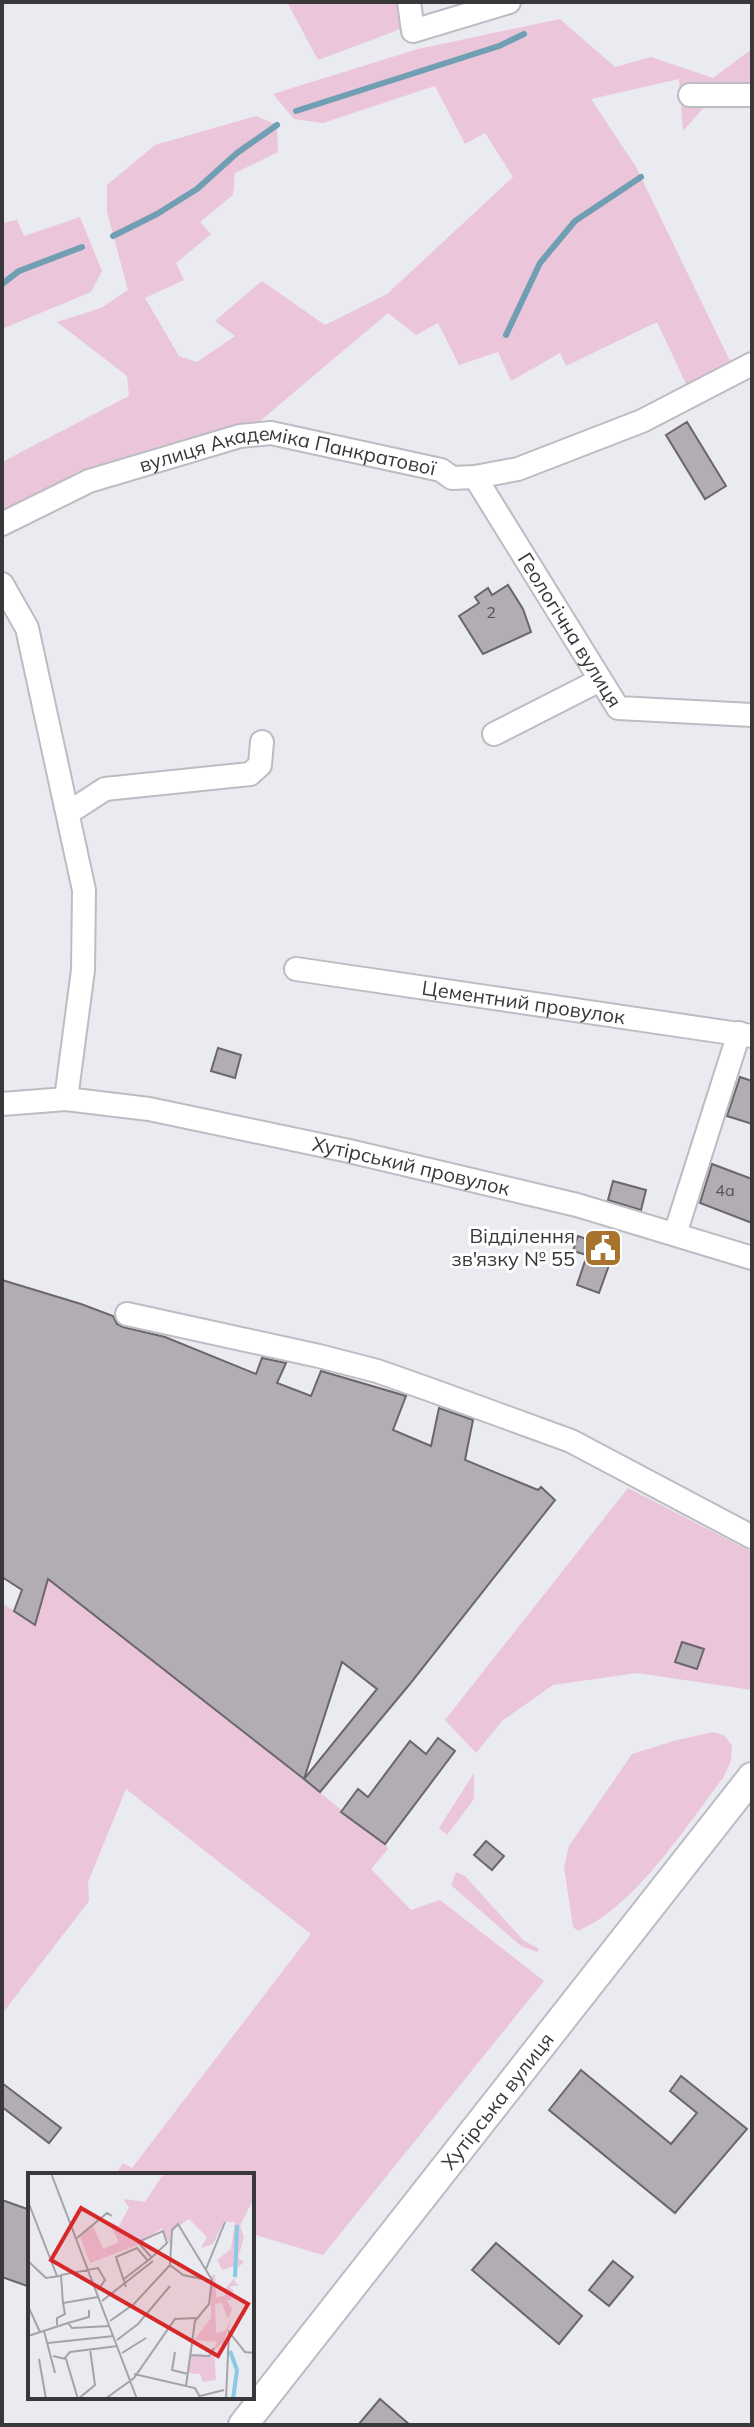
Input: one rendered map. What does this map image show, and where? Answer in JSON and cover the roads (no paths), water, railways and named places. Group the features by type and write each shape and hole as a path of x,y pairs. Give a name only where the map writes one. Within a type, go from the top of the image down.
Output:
{"main road":[{"name":"Хутірська вулиця","path":"243,2425 752,1777"}],"street":[{"path":"409,2 413,31 509,2"},
{"path":"690,95 752,95"},
{"name":"вулиця Академіка Панкратової","path":"2,524 89,481 240,436 271,433 441,470 452,478 518,469 642,421 752,364"},
{"name":"Геологічна вулиця","path":"475,477 618,708 752,715"},
{"path":"2,584 27,628 84,890 83,970 66,1099"},
{"path":"494,734 600,680"},
{"path":"68,813 105,789 250,774 260,765 262,742"},
{"name":"Цементний провулок","path":"296,969 746,1035"},
{"path":"675,1234 746,1035"},
{"name":"Хутірський провулок","path":"2,1104 66,1099 149,1109 349,1151 577,1205 752,1258"},
{"path":"127,1314 319,1356 377,1371 431,1390 571,1441 752,1537"}],"waterway":[{"path":"296,111 499,46 524,34"},
{"path":"113,236 197,189 237,153 277,125"},
{"path":"506,335 540,263 575,221 641,177"},
{"path":"2,284 19,271 82,247"}],"place":[{"name":"Відділення зв'язку № 55","path":"603,1248"}]}
